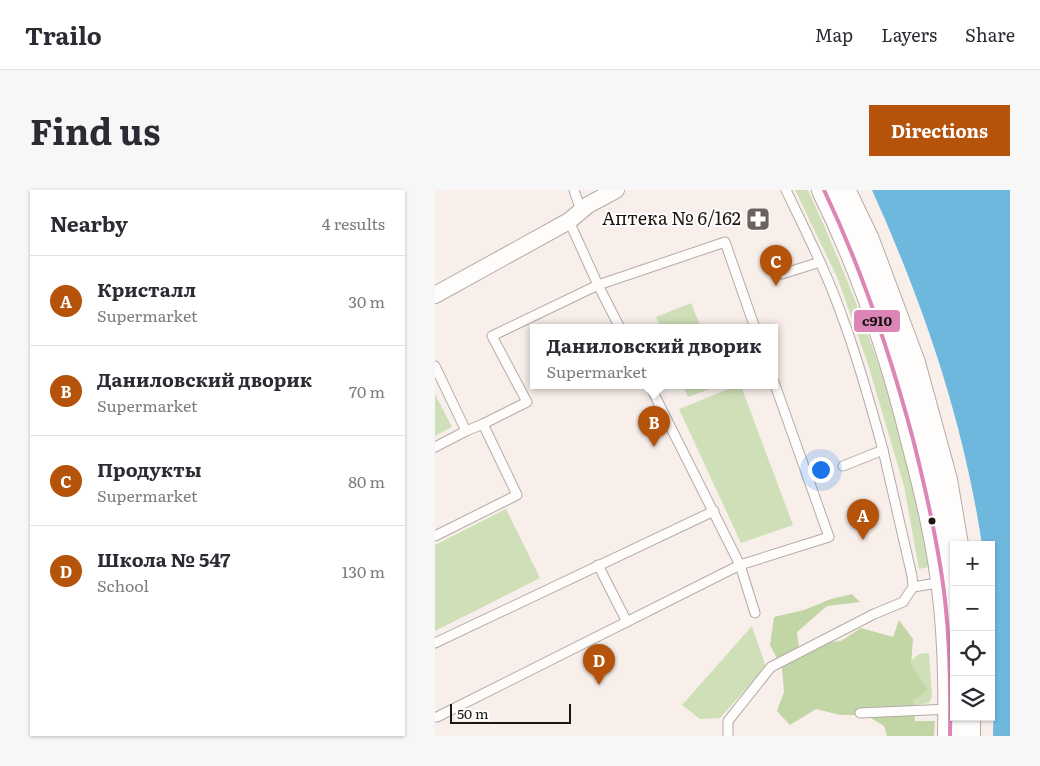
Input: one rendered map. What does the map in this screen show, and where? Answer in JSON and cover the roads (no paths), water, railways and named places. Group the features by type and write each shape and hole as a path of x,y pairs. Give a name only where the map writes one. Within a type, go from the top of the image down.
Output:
{"main road":[{"path":"824,190 864,283 904,402 929,502 943,582 950,682"},
{"path":"843,190 867,240 913,363 945,480 955,541"},
{"path":"950,736 956,721"},
{"path":"962,721 968,736"}],"street":[{"path":"435,295 575,216 587,205 616,190"}],"lane":[{"path":"574,190 575,216 598,285 618,324"},
{"path":"728,736 728,721 771,667 874,614 903,602 913,587 883,450 866,388 843,318 820,262 786,190"},
{"path":"435,447 527,402 492,336 598,285 725,242 754,324"},
{"path":"782,274 820,262"},
{"path":"741,288 750,284"},
{"path":"435,366 466,431"},
{"path":"652,389 740,565 755,613"},
{"path":"437,717 740,565 829,537 777,389"},
{"path":"435,536 517,494 483,424"},
{"path":"843,466 883,450"},
{"path":"435,643 714,511"},
{"path":"598,565 627,622"},
{"path":"913,587 943,582"},
{"path":"860,713 950,713"}],"water":[{"path":"872,190 1010,190 1010,736 993,736 993,721 995,721 995,541 981,541 974,499 953,408 924,320 891,233"}],"place":[{"name":"Аптека № 6/162","path":"758,219"},
{"name":"Продукты","path":"776,286"},
{"name":"Даниловский дворик","path":"654,447"},
{"name":"Кристалл","path":"863,540"},
{"name":"Школа № 547","path":"599,685"}]}
